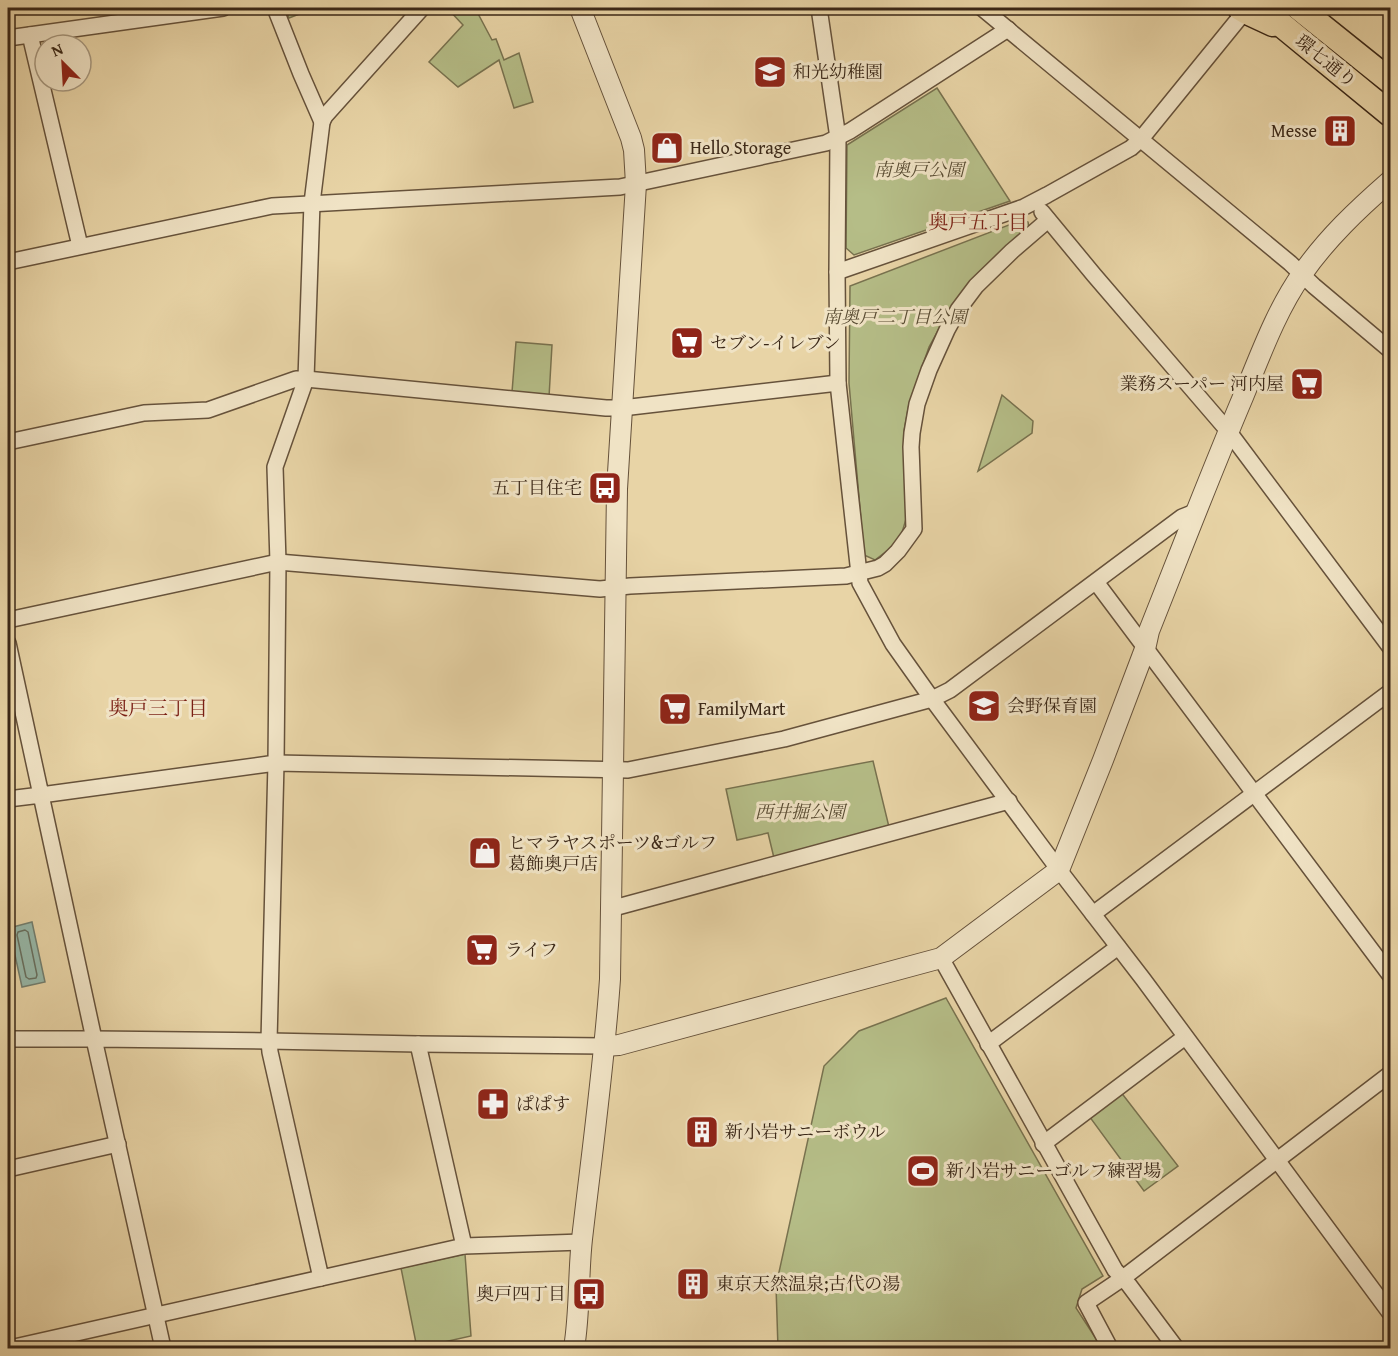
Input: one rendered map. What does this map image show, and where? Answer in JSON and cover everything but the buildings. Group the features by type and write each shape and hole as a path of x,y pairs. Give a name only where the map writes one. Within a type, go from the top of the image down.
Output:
{"main road":[{"name":"環七通り","path":"1249,9 1289,31 1390,114"},
{"name":"環七通り","path":"1301,9 1390,81"}],"street":[{"path":"8,38 223,8"},
{"path":"275,8 322,122"},
{"path":"321,1278 269,1041 278,562 274,467 306,379 312,203 322,122 422,8"},
{"path":"574,1348 582,1242 610,979 617,489 636,184 631,138 580,8"},
{"path":"819,8 838,138 838,383 860,583 894,644 932,699 1390,1312"},
{"path":"982,8 1290,263 1390,350"},
{"path":"837,272 1035,202 1131,148 1249,9"},
{"path":"8,262 272,206 620,187 826,143 838,138 1008,28"},
{"path":"30,35 80,246"},
{"path":"8,1039 619,1046 941,958 1059,870 1103,760 1149,631 1228,432 1282,309 1302,274 1342,225 1390,181"},
{"path":"1035,202 1228,432 1390,647"},
{"path":"8,621 278,562 588,588 846,576 878,568 891,559 914,529 911,447 917,404 929,370 958,310 976,286 1048,220"},
{"path":"8,442 144,413 208,411 296,379 606,408 838,383"},
{"path":"8,799 276,763 628,770 784,739 932,699 950,690 1182,517 1197,511"},
{"path":"1096,582 1390,975"},
{"path":"8,643 163,1348"},
{"path":"1093,914 1390,692"},
{"path":"610,909 1009,801"},
{"path":"988,1044 1118,947"},
{"path":"941,958 1115,1270 1176,1348"},
{"path":"1044,1144 1185,1037"},
{"path":"418,1044 464,1246"},
{"path":"1110,1348 1086,1304 1390,1074"},
{"path":"8,1169 118,1144"},
{"path":"10,1348 464,1246 582,1242"}],"green space":[{"path":"285,8 315,8 289,18"},
{"path":"449,8 475,8 492,40 496,39 504,60 519,53 533,102 514,108 499,60 458,87 429,62 463,25"},
{"name":"南奥戸公園","path":"937,88 1010,201 854,255 846,248 847,145"},
{"name":"南奥戸二丁目公園","path":"1022,220 1028,222 1029,227 977,274 950,309 929,347 909,404 904,431 906,519 901,536 875,560 864,555 849,383 850,286"},
{"path":"516,342 552,345 549,397 512,392"},
{"path":"1002,395 1033,421 1032,433 978,471"},
{"name":"西井掘公園","path":"873,761 889,827 774,858 768,833 737,840 726,789"},
{"name":"新小岩サニーゴルフ練習場","path":"946,998 1103,1276 1082,1289 1076,1308 1102,1348 778,1348 776,1286 824,1066 859,1031"},
{"path":"1120,1091 1178,1166 1144,1191 1089,1116"},
{"path":"465,1254 471,1336 417,1348 401,1268"}],"water":[{"path":"32,922 45,982 22,987 9,928"}],"place":[{"name":"和光幼稚園","path":"770,72"},
{"name":"Messe","path":"1340,131"},
{"name":"Hello Storage","path":"667,148"},
{"name":"セブン-イレブン","path":"687,343"},
{"name":"業務スーパー 河内屋","path":"1307,384"},
{"name":"五丁目住宅","path":"605,488"},
{"name":"会野保育園","path":"984,706"},
{"name":"FamilyMart","path":"675,709"},
{"name":"ヒマラヤスポーツ&ゴルフ 葛飾奥戸店","path":"485,853"},
{"name":"ライフ","path":"482,950"},
{"name":"ぱぱす","path":"493,1104"},
{"name":"新小岩サニーボウル","path":"702,1132"},
{"name":"新小岩サニーゴルフ練習場","path":"923,1171"},
{"name":"東京天然温泉;古代の湯","path":"693,1284"},
{"name":"奥戸四丁目","path":"589,1294"}],"district":[{"name":"奥戸五丁目","path":"978,222"},
{"name":"奥戸三丁目","path":"158,708"}]}
